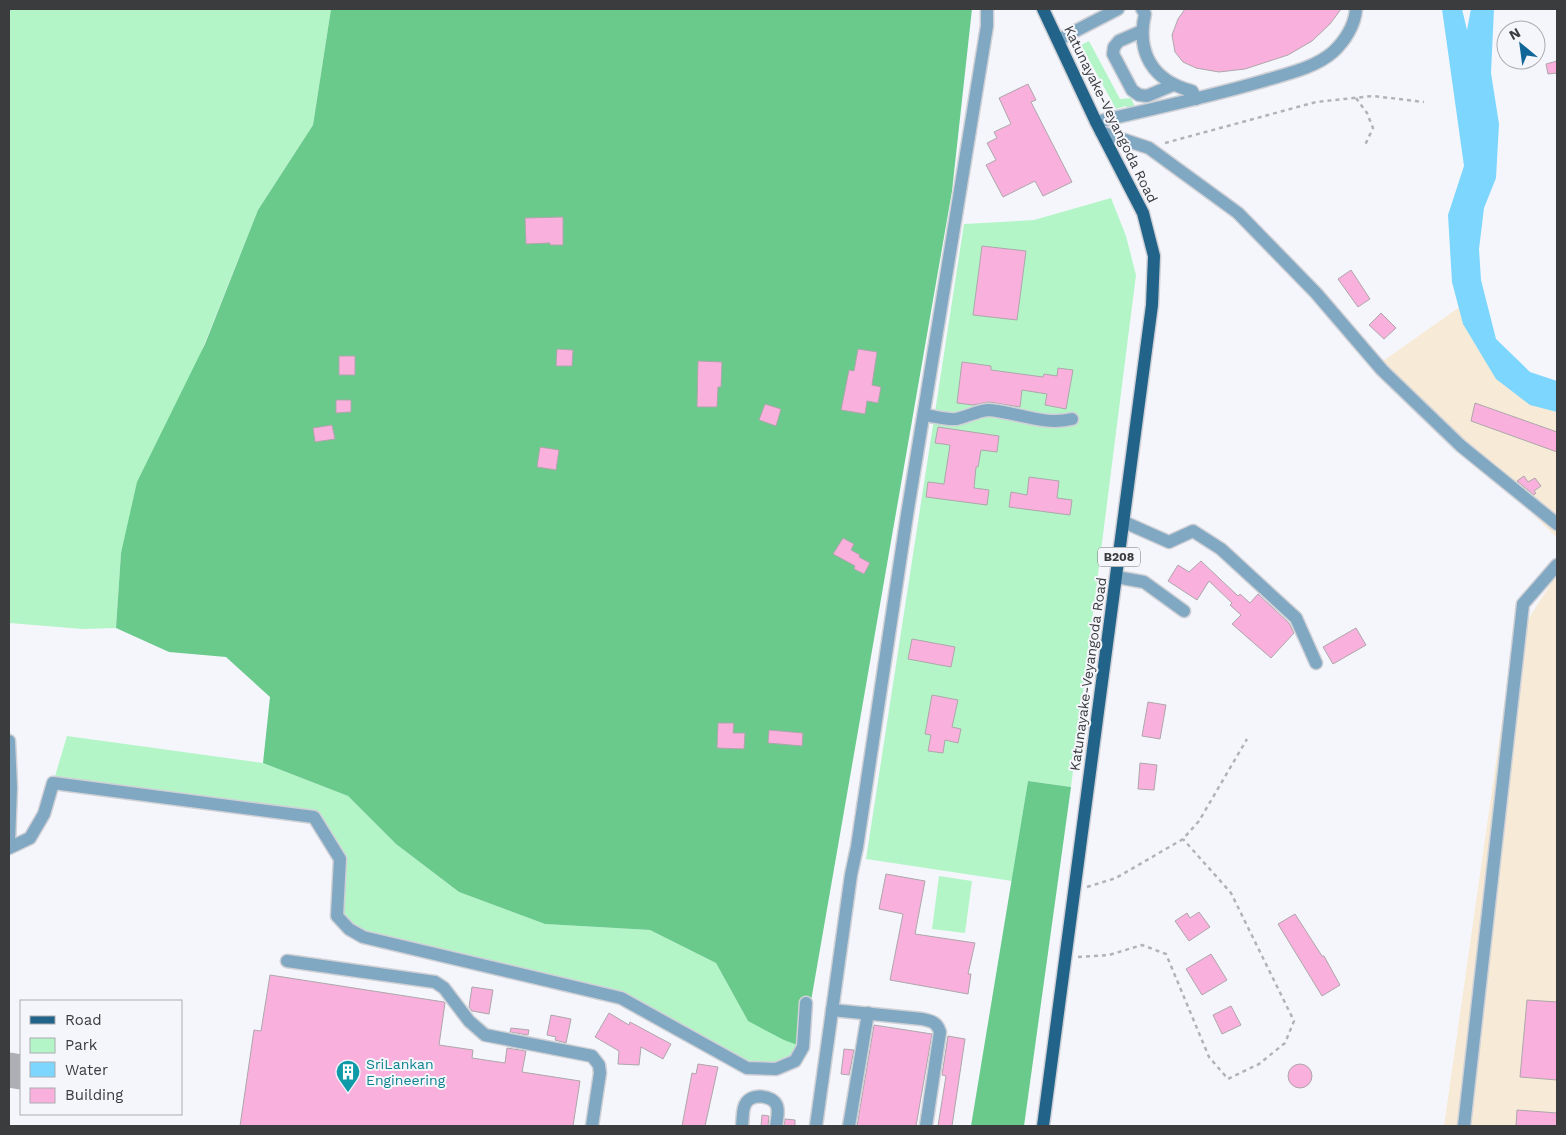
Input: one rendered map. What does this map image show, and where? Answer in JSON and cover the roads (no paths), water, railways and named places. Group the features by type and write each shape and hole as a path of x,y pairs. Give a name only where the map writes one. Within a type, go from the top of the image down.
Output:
{"main road":[{"name":"Katunayake-Veyangoda Road","path":"1043,9 1099,127 1143,213 1154,256 1152,305 1067,958 1043,1126"}],"street":[{"path":"816,1126 851,875 987,26 987,9"},
{"path":"1058,40 1118,9"},
{"path":"1142,9 1145,14 1142,31 1143,46 1154,69 1162,78 1173,85 1192,91 1196,99"},
{"path":"1099,127 1293,73 1313,64 1333,52 1347,36 1356,16 1356,9"},
{"path":"1142,31 1119,42 1114,47 1113,54 1132,90 1139,95 1147,96 1173,85"},
{"path":"1099,127 1149,148 1238,214 1316,293 1389,377 1461,446 1557,524"},
{"path":"924,415 955,419 988,410 1044,422 1072,419"},
{"path":"1124,522 1169,542 1193,531 1221,550 1296,618 1316,663"},
{"path":"1464,1126 1523,604 1557,565"},
{"path":"1116,577 1144,582 1184,611"},
{"path":"9,741 11,786 9,843"},
{"path":"9,848 30,838 44,814 53,783 314,817 340,859 337,916 349,929 363,937 621,998 747,1068 776,1069 795,1062 803,1047 806,1003"},
{"path":"287,961 436,982 444,988 469,1021 485,1035 592,1056 599,1066 600,1073 592,1126"},
{"path":"832,1010 922,1019 933,1021 938,1027 940,1032 926,1126"},
{"path":"849,1126 868,1013"},
{"path":"742,1126 744,1105 751,1098 758,1096 775,1102 778,1113 776,1126"}],"water":[{"path":"1442,9 1462,9 1467,30 1471,9 1494,9 1491,73 1499,124 1496,178 1484,208 1479,249 1481,280 1496,339 1530,372 1557,381 1557,412 1530,405 1496,379 1463,324 1452,282 1448,215 1464,166"}],"place":[{"name":"SriLankan Engineering","path":"348,1093"}]}
